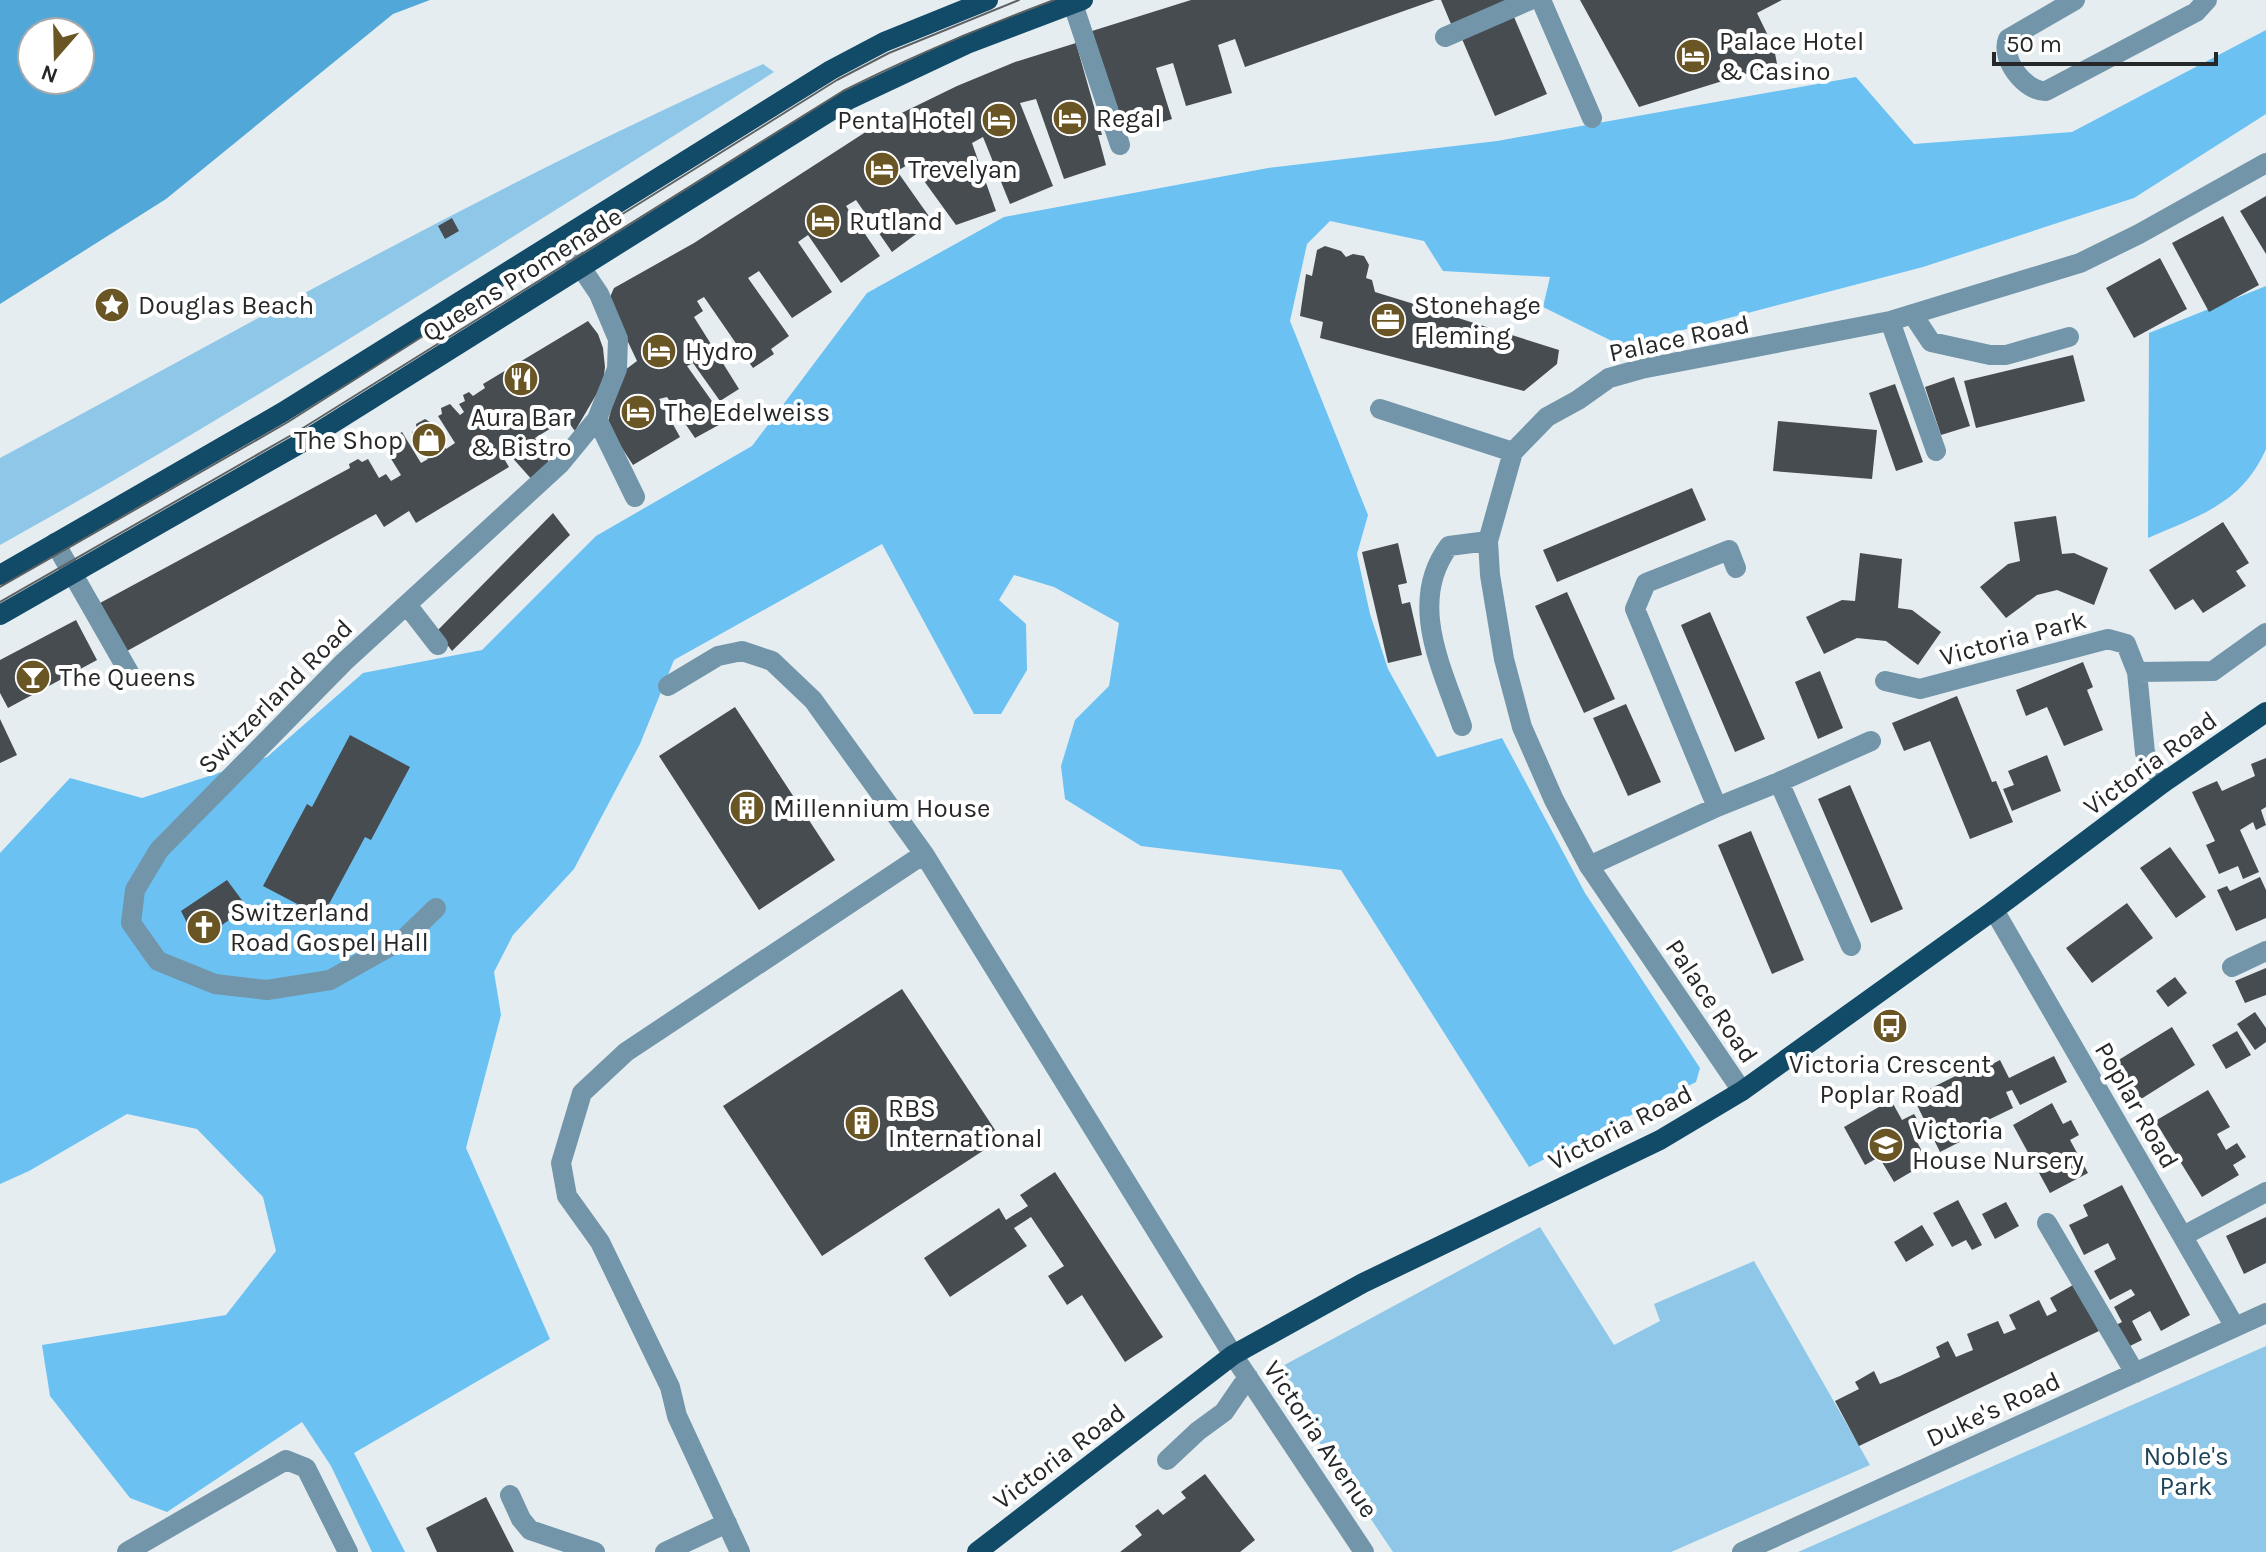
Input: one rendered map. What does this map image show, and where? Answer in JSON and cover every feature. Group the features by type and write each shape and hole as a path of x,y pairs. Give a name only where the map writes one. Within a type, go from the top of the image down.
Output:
{"main road":[{"name":"Queens Promenade","path":"0,575 283,412 831,70 884,42 988,0"},
{"name":"Queens Promenade","path":"0,615 301,443 848,100 967,44 1078,2"},
{"name":"Victoria Road","path":"977,1552 1233,1355 1363,1283 1660,1140 1742,1091 1994,910 2163,783 2266,712"}],"street":[{"path":"1445,37 1530,0"},
{"path":"1541,0 1592,118"},
{"path":"2075,0 2008,39 2005,47 2009,61 2027,85 2037,91 2046,91 2196,12 2207,0"},
{"path":"1078,2 1120,145"},
{"name":"Palace Road","path":"1742,1091 1589,866 1554,800 1522,727 1504,659 1490,575 1488,541 1513,452 1547,417 1609,378 1641,369 1890,321 2080,263 2266,163"},
{"name":"Switzerland Road","path":"436,908 405,938 330,980 267,990 215,984 158,961 131,923 135,890 159,850 344,662 560,464 597,419 617,369 618,339 599,294 562,239"},
{"path":"1913,315 1931,342 1990,355 2006,355 2069,337"},
{"path":"1890,321 1936,451"},
{"path":"1380,409 1513,452"},
{"path":"597,419 635,497"},
{"path":"1462,726 1434,645 1427,600 1436,564 1449,546 1488,541"},
{"path":"55,543 131,676"},
{"path":"1717,807 1635,609 1646,583 1729,550 1736,568"},
{"path":"407,605 438,645"},
{"path":"2137,672 2213,671 2266,633"},
{"name":"Victoria Park","path":"1885,681 1920,689 2108,639 2126,644 2137,672 2145,753 2163,783"},
{"name":"Victoria Avenue","path":"668,686 718,656 742,651 772,661 813,700 924,854 1233,1355 1364,1552"},
{"path":"1589,866 1871,741"},
{"path":"1779,782 1851,946"},
{"path":"740,1552 677,1416 670,1387 600,1242 567,1196 561,1163 582,1093 626,1052 924,854"},
{"name":"Poplar Road","path":"1994,910 2235,1327"},
{"path":"2232,967 2266,951"},
{"path":"2183,1236 2266,1192"},
{"path":"2047,1223 2135,1373"},
{"name":"Duke's Road","path":"1742,1552 2266,1313"},
{"path":"1167,1460 1224,1412 1248,1377"},
{"path":"127,1552 286,1460 306,1468 348,1552"},
{"path":"510,1495 530,1530 595,1552"},
{"path":"665,1552 727,1523"}],"green space":[{"path":"763,64 774,72 316,359 0,545 0,458 473,204"},
{"path":"1540,1227 1614,1345 1660,1321 1654,1304 1754,1261 1870,1465 1671,1552 1393,1552 1275,1376 1277,1369"},
{"name":"Noble's Park","path":"2266,1346 2266,1552 1798,1552"}],"shaded area":[{"path":"0,0 430,0 393,14 166,199 0,304"},
{"path":"2266,30 2266,114 2134,198 1923,267 1622,346 1543,307 1550,277 1443,271 1424,241 1330,221 1307,244 1290,321 1368,515 1357,554 1370,614 1388,669 1437,757 1502,738 1585,893 1700,1068 1696,1082 1529,1167 1341,870 1141,846 1065,799 1061,766 1075,720 1109,686 1119,623 1054,587 1014,575 999,600 1026,624 1027,670 1001,714 974,714 882,544 674,660 640,744 574,869 513,935 494,972 501,1015 466,1148 550,1339 354,1453 405,1552 372,1552 331,1466 302,1422 167,1512 130,1498 50,1396 42,1345 226,1315 276,1251 263,1197 197,1129 127,1114 29,1171 0,1184 0,853 70,778 142,798 267,757 363,673 482,650 596,536 752,446 867,293 1004,217 1268,168 1497,141 1856,77 1914,144 2072,132"},
{"path":"2266,286 2266,449 2256,468 2231,496 2201,515 2148,538 2149,333"}],"building":[{"path":"1191,0 1435,0 1245,67 1235,39 1218,45 1232,93 1186,106 1173,63 1156,68 1172,119 1124,134 1092,31"},
{"path":"1441,0 1515,0 1451,24"},
{"name":"Palace Hotel & Casino","path":"1580,0 1782,0 1757,13 1774,48 1777,64 1639,107"},
{"path":"1514,17 1547,94 1495,116 1462,39"},
{"path":"1076,43 1102,135 1098,135 1106,165 1064,179 1036,99 1020,103 1053,186 1010,204 983,137 972,143 996,211 956,225 911,163 897,171 933,222 892,252 856,200 846,206 880,256 841,283 808,235 798,242 832,292 792,318 759,271 748,278 789,336 771,349 774,354 753,368 704,297 697,301 703,311 694,317 739,389 720,401 693,363 687,366 726,421 695,438 667,397 659,399 680,437 633,465 607,425 621,373 637,361 612,308 610,297 614,288 694,243 875,126 1015,62"},
{"path":"2266,196 2266,254 2240,211"},
{"path":"2223,216 2259,285 2209,312 2172,243"},
{"path":"452,218 459,231 445,239 438,226"},
{"name":"Stonehage Fleming","path":"1325,246 1341,251 1346,257 1353,254 1364,256 1369,265 1366,278 1372,280 1375,292 1414,304 1417,297 1457,310 1455,317 1559,350 1557,364 1524,391 1320,338 1323,322 1300,316 1306,274 1312,276 1317,250"},
{"path":"2160,258 2187,309 2134,338 2106,288"},
{"path":"588,321 598,334 603,348 603,383 575,431 566,419 535,438 550,464 534,482 509,454 503,457 509,467 416,523 409,511 384,527 376,514 127,651 100,603 350,468 349,464 358,459 362,462 368,459 379,478 386,474 391,481 398,477 401,475 382,444 402,432 421,463 428,459 412,432 417,430 416,424 425,419 446,449 455,443 438,416 442,414 441,408 450,404 460,415 464,412 459,404 465,401 463,395 469,392 473,396 485,388 483,384"},
{"path":"2073,355 2085,401 1976,428 1964,381"},
{"path":"1954,377 1970,426 1941,435 1925,387"},
{"path":"1895,384 1923,462 1896,471 1869,393"},
{"path":"1778,421 1877,430 1872,479 1773,471"},
{"path":"1692,488 1706,520 1557,582 1543,550"},
{"path":"553,513 570,535 452,651 437,631"},
{"path":"2056,516 2062,554 2074,553 2108,568 2094,605 2057,590 2037,595 2006,618 1980,587 2008,564 2020,561 2014,522"},
{"path":"2223,522 2249,563 2236,571 2246,586 2203,613 2193,599 2175,610 2149,570"},
{"path":"1398,543 1407,583 1398,585 1402,604 1410,602 1422,655 1388,663 1362,552"},
{"path":"1860,553 1902,559 1898,608 1912,610 1941,632 1918,665 1886,641 1857,638 1824,654 1806,617 1842,600 1855,601"},
{"path":"1567,592 1615,699 1584,713 1535,606"},
{"path":"1710,612 1765,739 1735,752 1681,625"},
{"name":"The Queens","path":"76,620 97,660 8,708 0,693 0,660"},
{"path":"2083,662 2093,687 2087,690 2103,730 2064,746 2047,707 2026,716 2016,690"},
{"path":"1820,671 1843,728 1818,739 1795,682"},
{"path":"1957,696 1992,782 1996,781 2013,822 1970,839 1930,741 1904,751 1892,723"},
{"path":"1626,704 1661,782 1628,796 1593,718"},
{"name":"Millennium House","path":"735,707 835,860 759,910 659,756"},
{"path":"0,719 17,755 0,763"},
{"path":"350,735 410,767 371,840 365,837 322,917 263,886 307,804 312,807"},
{"path":"2047,755 2061,791 2012,811 2003,789 2014,785 2008,771"},
{"path":"2266,758 2266,807 2261,810 2266,825 2256,830 2253,822 2240,830 2259,872 2243,879 2238,866 2219,874 2206,845 2215,841 2192,792 2217,781 2222,791 2255,776 2251,764"},
{"path":"1850,785 1903,909 1871,923 1818,799"},
{"path":"1751,831 1804,960 1772,974 1718,845"},
{"path":"2170,847 2206,897 2176,918 2140,868"},
{"path":"2260,877 2266,890 2266,918 2236,931 2217,890 2227,886 2230,891"},
{"name":"Switzerland Road Gospel Hall","path":"227,880 247,907 197,943 181,911"},
{"path":"2127,903 2153,938 2092,983 2066,948"},
{"path":"2266,968 2266,995 2245,1003 2235,981"},
{"path":"2175,977 2187,993 2168,1007 2156,991"},
{"name":"RBS International","path":"902,989 1001,1139 822,1256 723,1106"},
{"path":"2255,1012 2266,1028 2266,1042 2255,1050 2237,1024"},
{"path":"2172,1027 2195,1065 2141,1099 2117,1061"},
{"path":"2237,1031 2251,1055 2226,1069 2212,1045"},
{"path":"2054,1056 2067,1082 2020,1105 2012,1090 2006,1092 2013,1108 1986,1121 1989,1127 1940,1152 1913,1097 1980,1064 1983,1069 2000,1060 2009,1078"},
{"path":"2208,1090 2230,1127 2217,1134 2226,1150 2237,1143 2246,1157 2233,1165 2239,1175 2202,1197 2155,1121"},
{"name":"Victoria House Nursery","path":"1891,1100 1902,1120 1914,1114 1922,1127 1912,1133 1928,1162 1894,1182 1879,1157 1865,1165 1844,1127"},
{"path":"2052,1103 2063,1124 2071,1120 2079,1135 2070,1140 2088,1173 2050,1193 2013,1125"},
{"path":"1055,1172 1163,1337 1125,1362 1082,1295 1067,1305 1048,1276 1064,1266 1031,1217 1014,1228 1027,1246 950,1297 924,1258 999,1208 1006,1220 1028,1206 1020,1195"},
{"path":"2122,1185 2190,1315 2161,1331 2150,1311 2132,1321 2142,1340 2126,1348 2114,1326 2122,1322 2114,1307 2135,1295 2131,1289 2110,1300 2094,1271 2116,1259 2108,1243 2084,1255 2069,1225 2088,1216 2083,1205"},
{"path":"1958,1200 1982,1245 1972,1250 1966,1240 1952,1247 1933,1213"},
{"path":"2006,1202 2019,1226 1995,1239 1982,1214"},
{"path":"2266,1217 2266,1263 2244,1274 2226,1236"},
{"path":"1922,1225 1934,1245 1906,1262 1894,1242"},
{"path":"2073,1285 2099,1331 1859,1446 1835,1401 1859,1389 1855,1382 1874,1371 1880,1384 1900,1376 1940,1357 1936,1347 1948,1341 1956,1357 1973,1350 1967,1334 1998,1321 2004,1334 2016,1329 2009,1315 2039,1300 2047,1316 2057,1311 2050,1298"},
{"path":"1205,1474 1255,1540 1240,1552 1120,1552 1142,1535 1135,1526 1158,1509 1163,1515 1186,1498 1181,1492"},
{"path":"486,1497 514,1552 437,1552 426,1528"}],"tram line":[{"path":"0,587 288,422 837,80 889,53 1019,0"},
{"path":"0,602 295,433 843,91 947,42 1054,0"}],"place":[{"name":"Palace Hotel & Casino","path":"1693,56"},
{"name":"Regal","path":"1070,118"},
{"name":"Penta Hotel","path":"999,120"},
{"name":"Trevelyan","path":"882,169"},
{"name":"Rutland","path":"823,221"},
{"name":"Douglas Beach","path":"112,305"},
{"name":"Stonehage Fleming","path":"1388,320"},
{"name":"Hydro","path":"659,351"},
{"name":"Aura Bar & Bistro","path":"521,379"},
{"name":"The Edelweiss","path":"638,412"},
{"name":"The Shop","path":"429,440"},
{"name":"The Queens","path":"33,677"},
{"name":"Millennium House","path":"747,808"},
{"name":"Switzerland Road Gospel Hall","path":"204,927"},
{"name":"Victoria Crescent Poplar Road","path":"1890,1026"},
{"name":"RBS International","path":"862,1123"},
{"name":"Victoria House Nursery","path":"1886,1145"}]}
